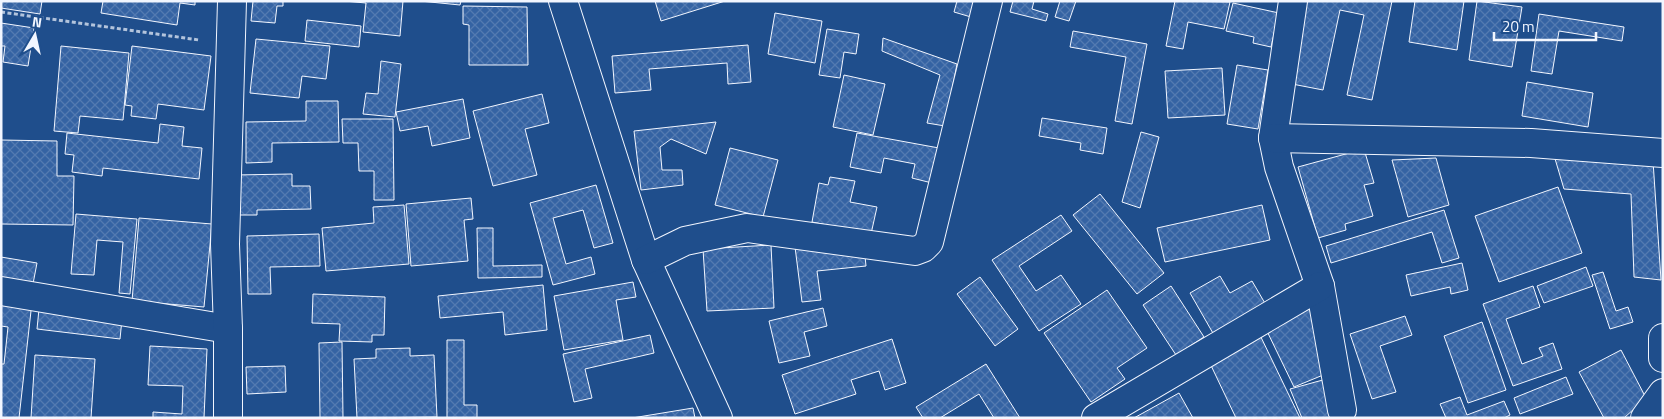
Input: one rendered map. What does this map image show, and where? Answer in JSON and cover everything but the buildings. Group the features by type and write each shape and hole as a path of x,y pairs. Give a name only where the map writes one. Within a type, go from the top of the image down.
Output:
{"street":[{"path":"228,418 228,329 225,244 232,1"},
{"path":"563,1 646,260 718,418"},
{"path":"646,260 686,240 747,228 915,252 923,248 929,242 988,1"},
{"path":"1293,1 1273,138 1279,167 1320,286 1342,410"},
{"path":"1273,138 1531,143 1663,153"},
{"path":"1096,418 1320,286"},
{"path":"1,291 228,329"},
{"path":"1663,338 1663,358"},
{"path":"1645,418 1663,392"}],"path":[{"path":"1,12 232,44"}]}
